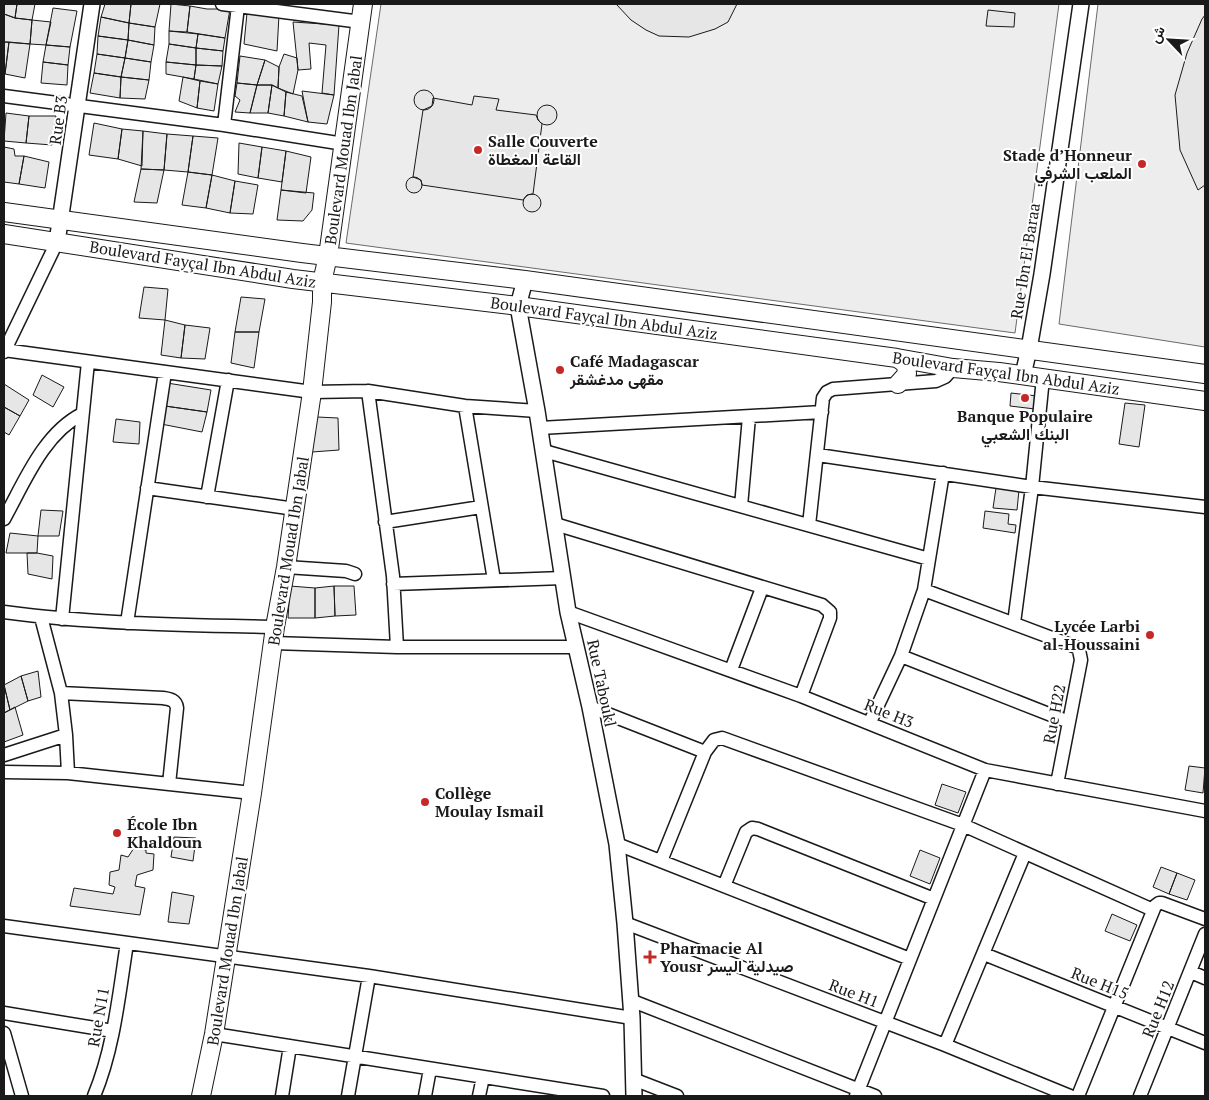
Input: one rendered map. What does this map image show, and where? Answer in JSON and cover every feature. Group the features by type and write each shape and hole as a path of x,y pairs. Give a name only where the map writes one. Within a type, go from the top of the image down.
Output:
{"main road":[{"name":"Boulevard Mouad Ibn Jabal","path":"201,1096 227,957 274,635 295,510 312,392 322,302 322,282 328,256 364,4"},
{"name":"Boulevard Fayçal Ibn Abdul Aziz","path":"4,212 328,256 524,280 1205,374"},
{"name":"Boulevard Fayçal Ibn Abdul Aziz","path":"4,234 322,282 518,306 897,358 953,368 1023,375 1205,401"},
{"path":"897,358 906,364 907,368 907,374 898,384"}],"street":[{"name":"Rue B3","path":"58,242 92,4"},
{"path":"222,4 361,22"},
{"name":"Rue Ibn El Baraa","path":"1023,375 1029,349 1081,4"},
{"path":"224,125 238,6"},
{"path":"4,96 224,125 344,144"},
{"path":"58,242 4,351 312,392 368,391 464,406 537,411"},
{"name":"Rue Taboukl","path":"524,280 518,306 544,451 568,612 590,708 617,844 632,1018 634,1096"},
{"path":"62,619 88,362"},
{"path":"810,525 823,398 827,392 833,388 940,379 945,377 953,368"},
{"path":"127,623 165,372"},
{"path":"924,590 1014,623 1032,487 1043,378"},
{"path":"207,497 228,380"},
{"path":"368,391 386,522 393,584 397,647"},
{"path":"464,406 494,580"},
{"path":"540,428 822,412"},
{"path":"4,519 34,464 47,446 69,421 82,414"},
{"path":"741,506 749,417"},
{"path":"544,451 929,559"},
{"path":"818,455 1032,487 1205,507"},
{"path":"870,722 901,656 924,590 943,473"},
{"path":"147,488 295,510"},
{"path":"386,522 481,507"},
{"path":"555,524 822,606 830,612 830,618 801,696"},
{"path":"286,566 346,571 355,574"},
{"path":"393,584 563,578"},
{"path":"731,670 762,588"},
{"path":"4,612 62,619 274,635 397,647 576,647"},
{"name":"Rue H3","path":"568,612 870,722 985,770 1205,811"},
{"path":"41,617 61,693 68,773"},
{"name":"Rue H22","path":"1014,623 1076,647 1079,650 1081,660 1057,784"},
{"path":"901,656 1069,722"},
{"path":"61,693 162,698 176,702 177,708 169,784"},
{"path":"590,708 705,752"},
{"path":"4,755 66,735"},
{"path":"661,861 705,752 714,740 722,738 963,826 1153,910"},
{"path":"857,1093 985,770"},
{"path":"4,772 68,773 252,793"},
{"path":"724,886 746,832 752,828 934,899"},
{"path":"617,844 910,959"},
{"path":"945,1045 1025,852"},
{"path":"1078,1096 1153,910 1157,905 1162,904 1205,918"},
{"name":"Rue H1","path":"625,923 945,1045 1070,1096"},
{"path":"4,926 369,976 632,1018"},
{"name":"Rue H12","path":"1140,1096 1205,934"},
{"name":"Rue N11","path":"94,1096 103,1075 113,1031 127,943"},
{"name":"Rue H15","path":"984,954 1205,1043"},
{"path":"1191,972 1205,978"},
{"path":"348,1096 369,976"},
{"path":"630,1000 857,1093 875,1096"},
{"path":"4,1012 113,1031"},
{"path":"4,1033 22,1096"},
{"path":"214,1034 482,1077 551,1092 603,1096"},
{"path":"282,1096 290,1046"},
{"path":"425,1096 430,1069"},
{"path":"479,1096 482,1077"},
{"path":"633,1079 677,1096"}],"shaded area":[{"path":"381,4 1059,4 1015,333 346,243"},
{"name":"Stade d’Honneur الملعب الشرفي","path":"1098,4 1205,4 1205,347 1059,324"}],"building":[{"path":"4,4 17,4 15,18 4,14"},
{"path":"17,4 35,4 32,20 15,18"},
{"path":"105,4 131,4 129,23 101,17"},
{"path":"131,4 160,4 155,27 129,23"},
{"path":"171,4 190,6 187,32 169,31"},
{"path":"616,4 737,4 728,22 715,29 689,37 659,36 631,20"},
{"path":"190,6 207,9 230,9 225,38 187,32"},
{"path":"53,8 77,11 70,47 46,45"},
{"path":"988,10 1015,13 1014,27 986,26"},
{"path":"247,13 279,15 277,51 244,44"},
{"path":"4,14 15,18 32,20 30,44 4,42"},
{"path":"1205,15 1205,185 1198,190 1180,150 1175,95 1187,53"},
{"path":"101,17 129,23 128,40 98,36"},
{"path":"32,20 51,22 46,45 30,44"},
{"path":"293,22 339,25 334,95 322,93 326,45 309,43 311,69 298,70"},
{"path":"129,23 155,27 154,45 128,40"},
{"path":"169,31 198,34 196,48 169,44"},
{"path":"198,34 225,38 223,51 196,48"},
{"path":"98,36 128,40 125,58 97,54"},
{"path":"128,40 154,45 151,62 125,58"},
{"path":"4,42 9,42 5,74 4,74"},
{"path":"9,42 30,44 25,78 5,74"},
{"path":"169,44 196,48 196,65 166,62"},
{"path":"46,45 70,47 68,65 43,62"},
{"path":"196,48 223,51 222,66 196,65"},
{"path":"97,54 125,58 121,77 94,73"},
{"path":"284,54 297,58 298,70 293,94 278,88 279,67"},
{"path":"240,56 265,60 257,85 237,83"},
{"path":"125,58 151,62 149,80 121,77"},
{"path":"265,60 279,67 278,88 272,85 257,85"},
{"path":"43,62 68,65 67,85 41,83"},
{"path":"166,62 196,65 194,79 166,74"},
{"path":"196,65 222,66 218,84 194,79"},
{"path":"94,73 121,77 120,98 90,93"},
{"path":"121,77 149,80 145,99 120,98"},
{"path":"183,77 200,81 197,108 179,101"},
{"path":"200,81 218,84 214,111 197,108"},
{"path":"237,83 257,85 250,113 235,112 240,100 235,96"},
{"path":"257,85 272,85 268,113 250,113"},
{"path":"272,85 286,92 284,116 268,113"},
{"path":"424,90 431,93 434,100 431,107 424,110 417,107 414,100 417,93"},
{"path":"302,91 334,95 327,124 308,122"},
{"path":"286,92 302,96 308,122 284,116"},
{"name":"Salle Couverte القاعة المغطاة","path":"474,96 499,99 496,110 536,115 542,124 533,194 527,195 523,200 422,185 421,180 413,177 423,110 432,106 433,98 472,105"},
{"path":"547,105 554,108 557,115 554,122 547,125 540,122 537,115 540,108"},
{"path":"6,113 29,116 26,143 4,141"},
{"path":"29,116 56,116 52,145 26,143"},
{"path":"94,123 122,129 118,159 89,155"},
{"path":"122,129 143,131 142,166 118,159"},
{"path":"143,131 167,134 164,170 141,169"},
{"path":"167,134 193,136 188,172 164,170"},
{"path":"193,136 218,138 212,175 188,172"},
{"path":"239,143 262,147 258,178 238,174"},
{"path":"4,147 14,149 15,156 24,156 19,184 4,182"},
{"path":"262,147 286,151 282,182 258,178"},
{"path":"286,151 311,157 306,193 281,190"},
{"path":"24,156 49,162 45,188 19,184"},
{"path":"141,169 164,170 157,203 134,202"},
{"path":"188,172 212,175 206,208 182,205"},
{"path":"212,175 235,181 230,213 206,208"},
{"path":"411,177 417,177 422,182 420,191 411,193 406,188 406,182"},
{"path":"235,181 258,185 253,214 230,213"},
{"path":"281,190 314,193 312,210 303,221 277,220"},
{"path":"528,194 536,194 541,199 539,210 528,212 523,207 523,199"},
{"path":"144,287 168,289 165,320 139,318"},
{"path":"241,297 265,299 259,332 235,332"},
{"path":"165,320 185,325 181,358 161,355"},
{"path":"185,325 210,328 205,359 181,358"},
{"path":"235,332 259,332 254,368 231,363"},
{"path":"42,375 64,387 53,407 33,395"},
{"path":"167,383 211,390 207,412 165,406"},
{"path":"4,384 29,400 20,416 4,407"},
{"path":"1011,393 1037,396 1035,409 1010,406"},
{"path":"1125,403 1145,405 1139,447 1119,444"},
{"path":"165,406 207,412 202,432 161,424"},
{"path":"4,407 20,416 9,435 4,432"},
{"path":"317,417 338,418 339,450 312,452"},
{"path":"116,419 140,422 139,444 113,442"},
{"path":"996,488 1019,490 1017,510 993,508"},
{"path":"41,510 63,511 59,536 38,536"},
{"path":"985,511 1009,514 1008,524 1016,525 1015,533 983,528"},
{"path":"10,533 38,536 37,553 6,553"},
{"path":"27,553 53,556 52,579 28,574"},
{"path":"290,586 315,588 315,618 288,618"},
{"path":"334,586 354,586 356,615 335,616"},
{"path":"334,586 335,616 315,618 315,588"},
{"path":"38,671 41,697 28,701 21,676"},
{"path":"21,676 28,701 10,710 4,685"},
{"path":"4,685 10,710 4,713"},
{"path":"15,707 23,735 4,742 4,713"},
{"path":"1189,766 1205,768 1203,793 1185,790"},
{"path":"942,784 966,792 958,813 935,805"},
{"path":"174,837 196,838 193,861 171,857"},
{"path":"134,848 146,850 146,853 154,854 153,870 137,875 135,886 145,888 140,915 70,906 74,888 113,894 115,887 109,885 110,872 119,870 121,855 128,857"},
{"path":"920,850 940,858 930,884 910,876"},
{"path":"1161,867 1177,873 1169,894 1153,887"},
{"path":"1177,873 1195,880 1187,900 1169,894"},
{"path":"172,892 194,896 189,924 168,922"},
{"path":"1112,914 1137,925 1130,941 1105,931"}],"place":[{"name":"Salle Couverte القاعة المغطاة","path":"478,150"},
{"name":"Stade d’Honneur الملعب الشرفي","path":"1142,164"},
{"name":"Café Madagascar مقهى مدغشقر","path":"560,370"},
{"name":"Banque Populaire البنك الشعبي","path":"1025,398"},
{"name":"Lycée Larbi al-Houssaini","path":"1150,635"},
{"name":"Collège Moulay Ismail","path":"425,802"},
{"name":"École Ibn Khaldoun","path":"117,833"},
{"name":"Pharmacie Al Yousr صيدلية اليسر","path":"650,957"}]}
